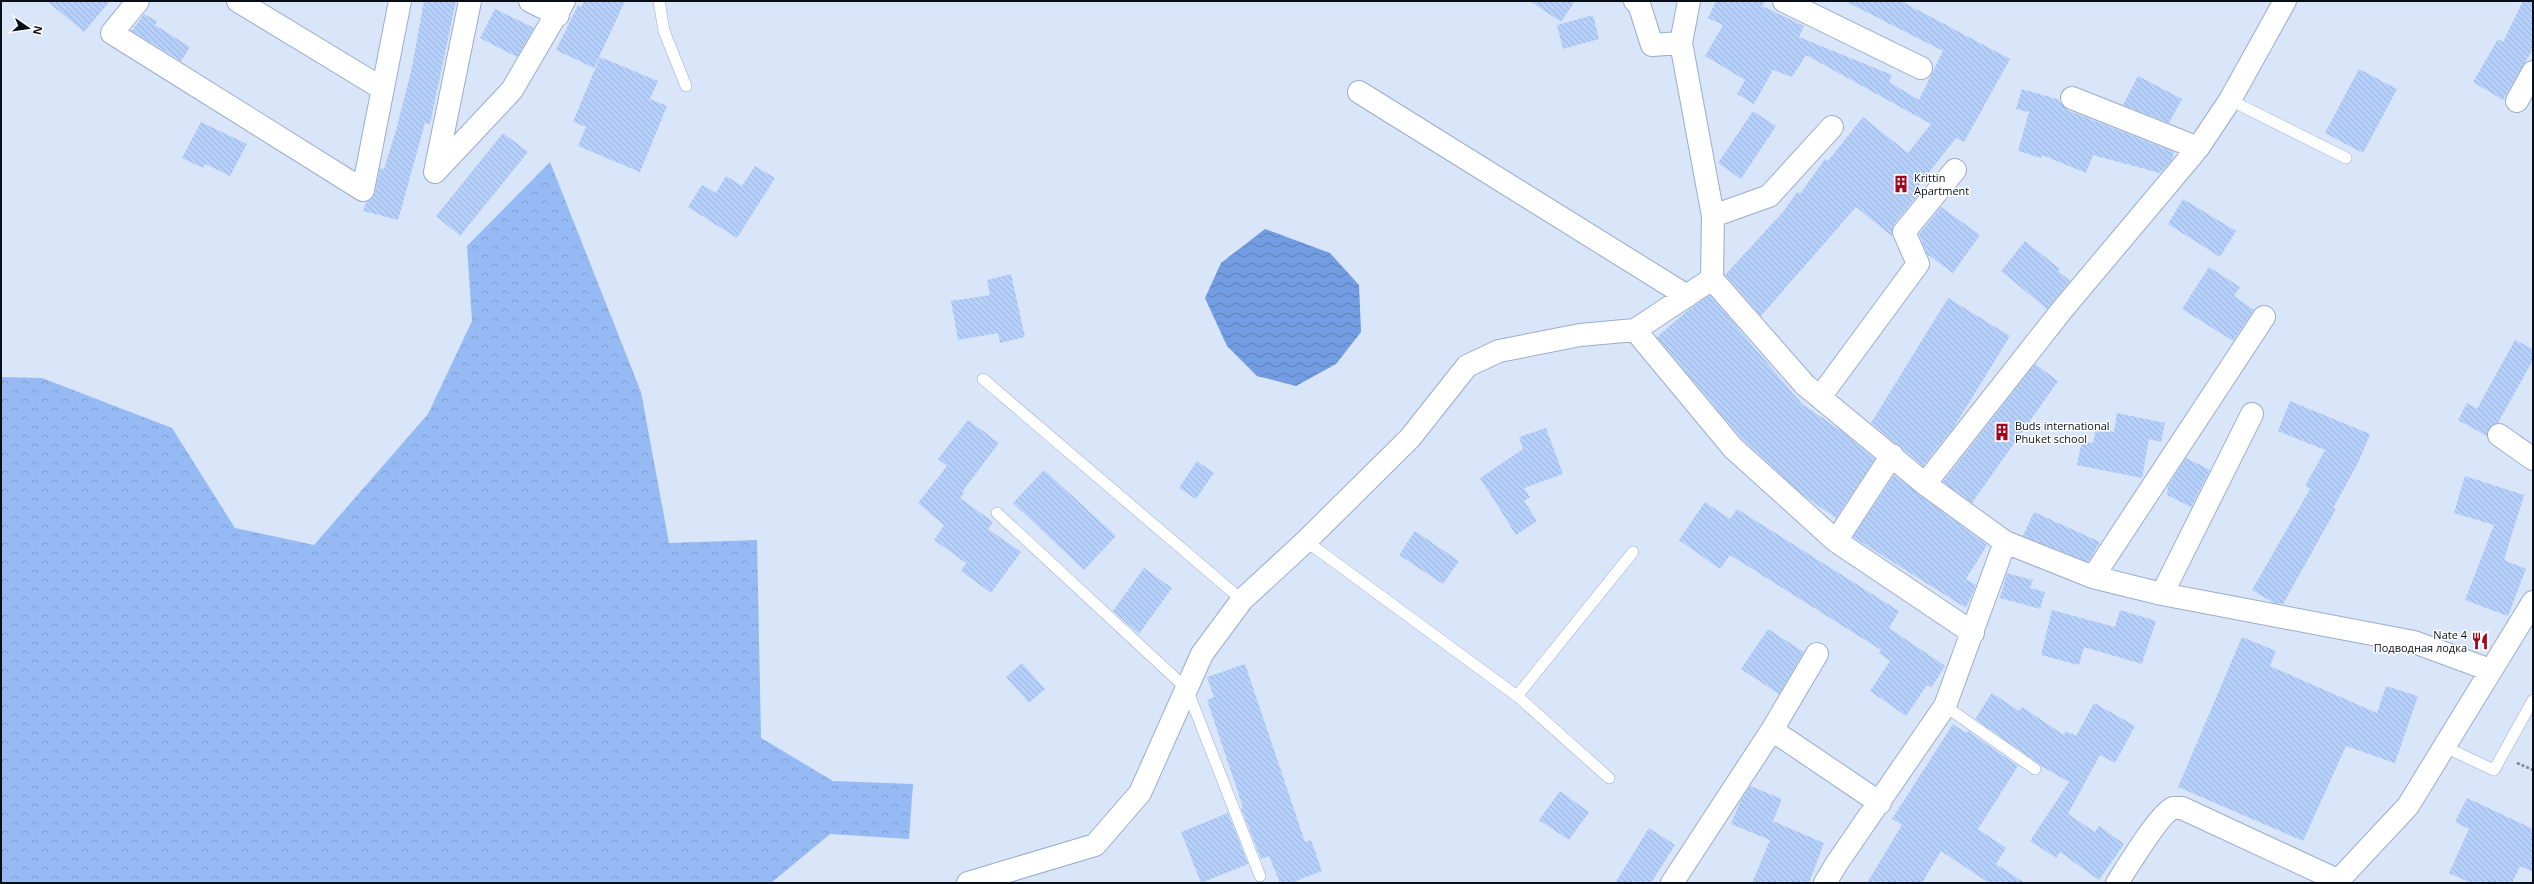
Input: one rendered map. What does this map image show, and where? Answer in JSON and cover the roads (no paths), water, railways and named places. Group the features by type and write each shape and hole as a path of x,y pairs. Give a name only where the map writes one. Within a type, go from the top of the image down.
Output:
{"street":[{"path":"138,1 112,33 363,190 400,1"},
{"path":"238,1 383,89"},
{"path":"470,1 435,172 512,90 561,8 530,1"},
{"path":"1636,1 1639,4 1652,46 1681,44"},
{"path":"1689,1 1681,44 1713,216 1712,279 1805,385 1892,455 1925,484 2005,542 2093,577 2162,594 2414,642 2490,670"},
{"path":"1784,1 1921,68"},
{"path":"1925,484 2062,310 2198,148 2230,100 2285,1"},
{"path":"2517,101 2533,72"},
{"path":"1359,92 1686,296"},
{"path":"2072,98 2198,148"},
{"path":"1713,216 1769,196 1832,127"},
{"path":"1820,397 1918,264 1904,232 1955,170"},
{"path":"968,883 1094,845 1140,793 1202,654 1242,600 1306,541 1410,438 1467,366 1499,351 1580,335 1635,330 1712,279"},
{"path":"2093,577 2264,316"},
{"path":"1635,330 1733,448 1836,541 1973,633"},
{"path":"2162,594 2252,414"},
{"path":"2499,435 2533,459"},
{"path":"1836,541 1892,455"},
{"path":"1825,883 1836,863 1880,803 1945,706 1973,633 2005,542"},
{"path":"2117,883 2166,813 2173,808 2182,808 2337,882 2408,806 2533,602"},
{"path":"1672,883 1772,730 1817,654"},
{"path":"1772,730 1880,803"}],"lane":[{"path":"659,1 664,31 686,86"},
{"path":"2230,100 2346,158"},
{"path":"983,379 1242,600"},
{"path":"997,513 1187,689 1260,876"},
{"path":"1306,541 1518,696 1609,778"},
{"path":"1518,696 1633,552"},
{"path":"2444,747 2494,770 2533,700"},
{"path":"1945,706 2035,769"}],"water":[{"path":"1265,229 1330,253 1359,285 1361,332 1336,364 1296,386 1257,376 1227,346 1205,298 1221,263"}],"place":[{"name":"Krittin Apartment","path":"1901,184"},
{"name":"Buds international Phuket school","path":"2002,432"},
{"name":"Nate 4 Подводная лодка","path":"2480,641"}]}
